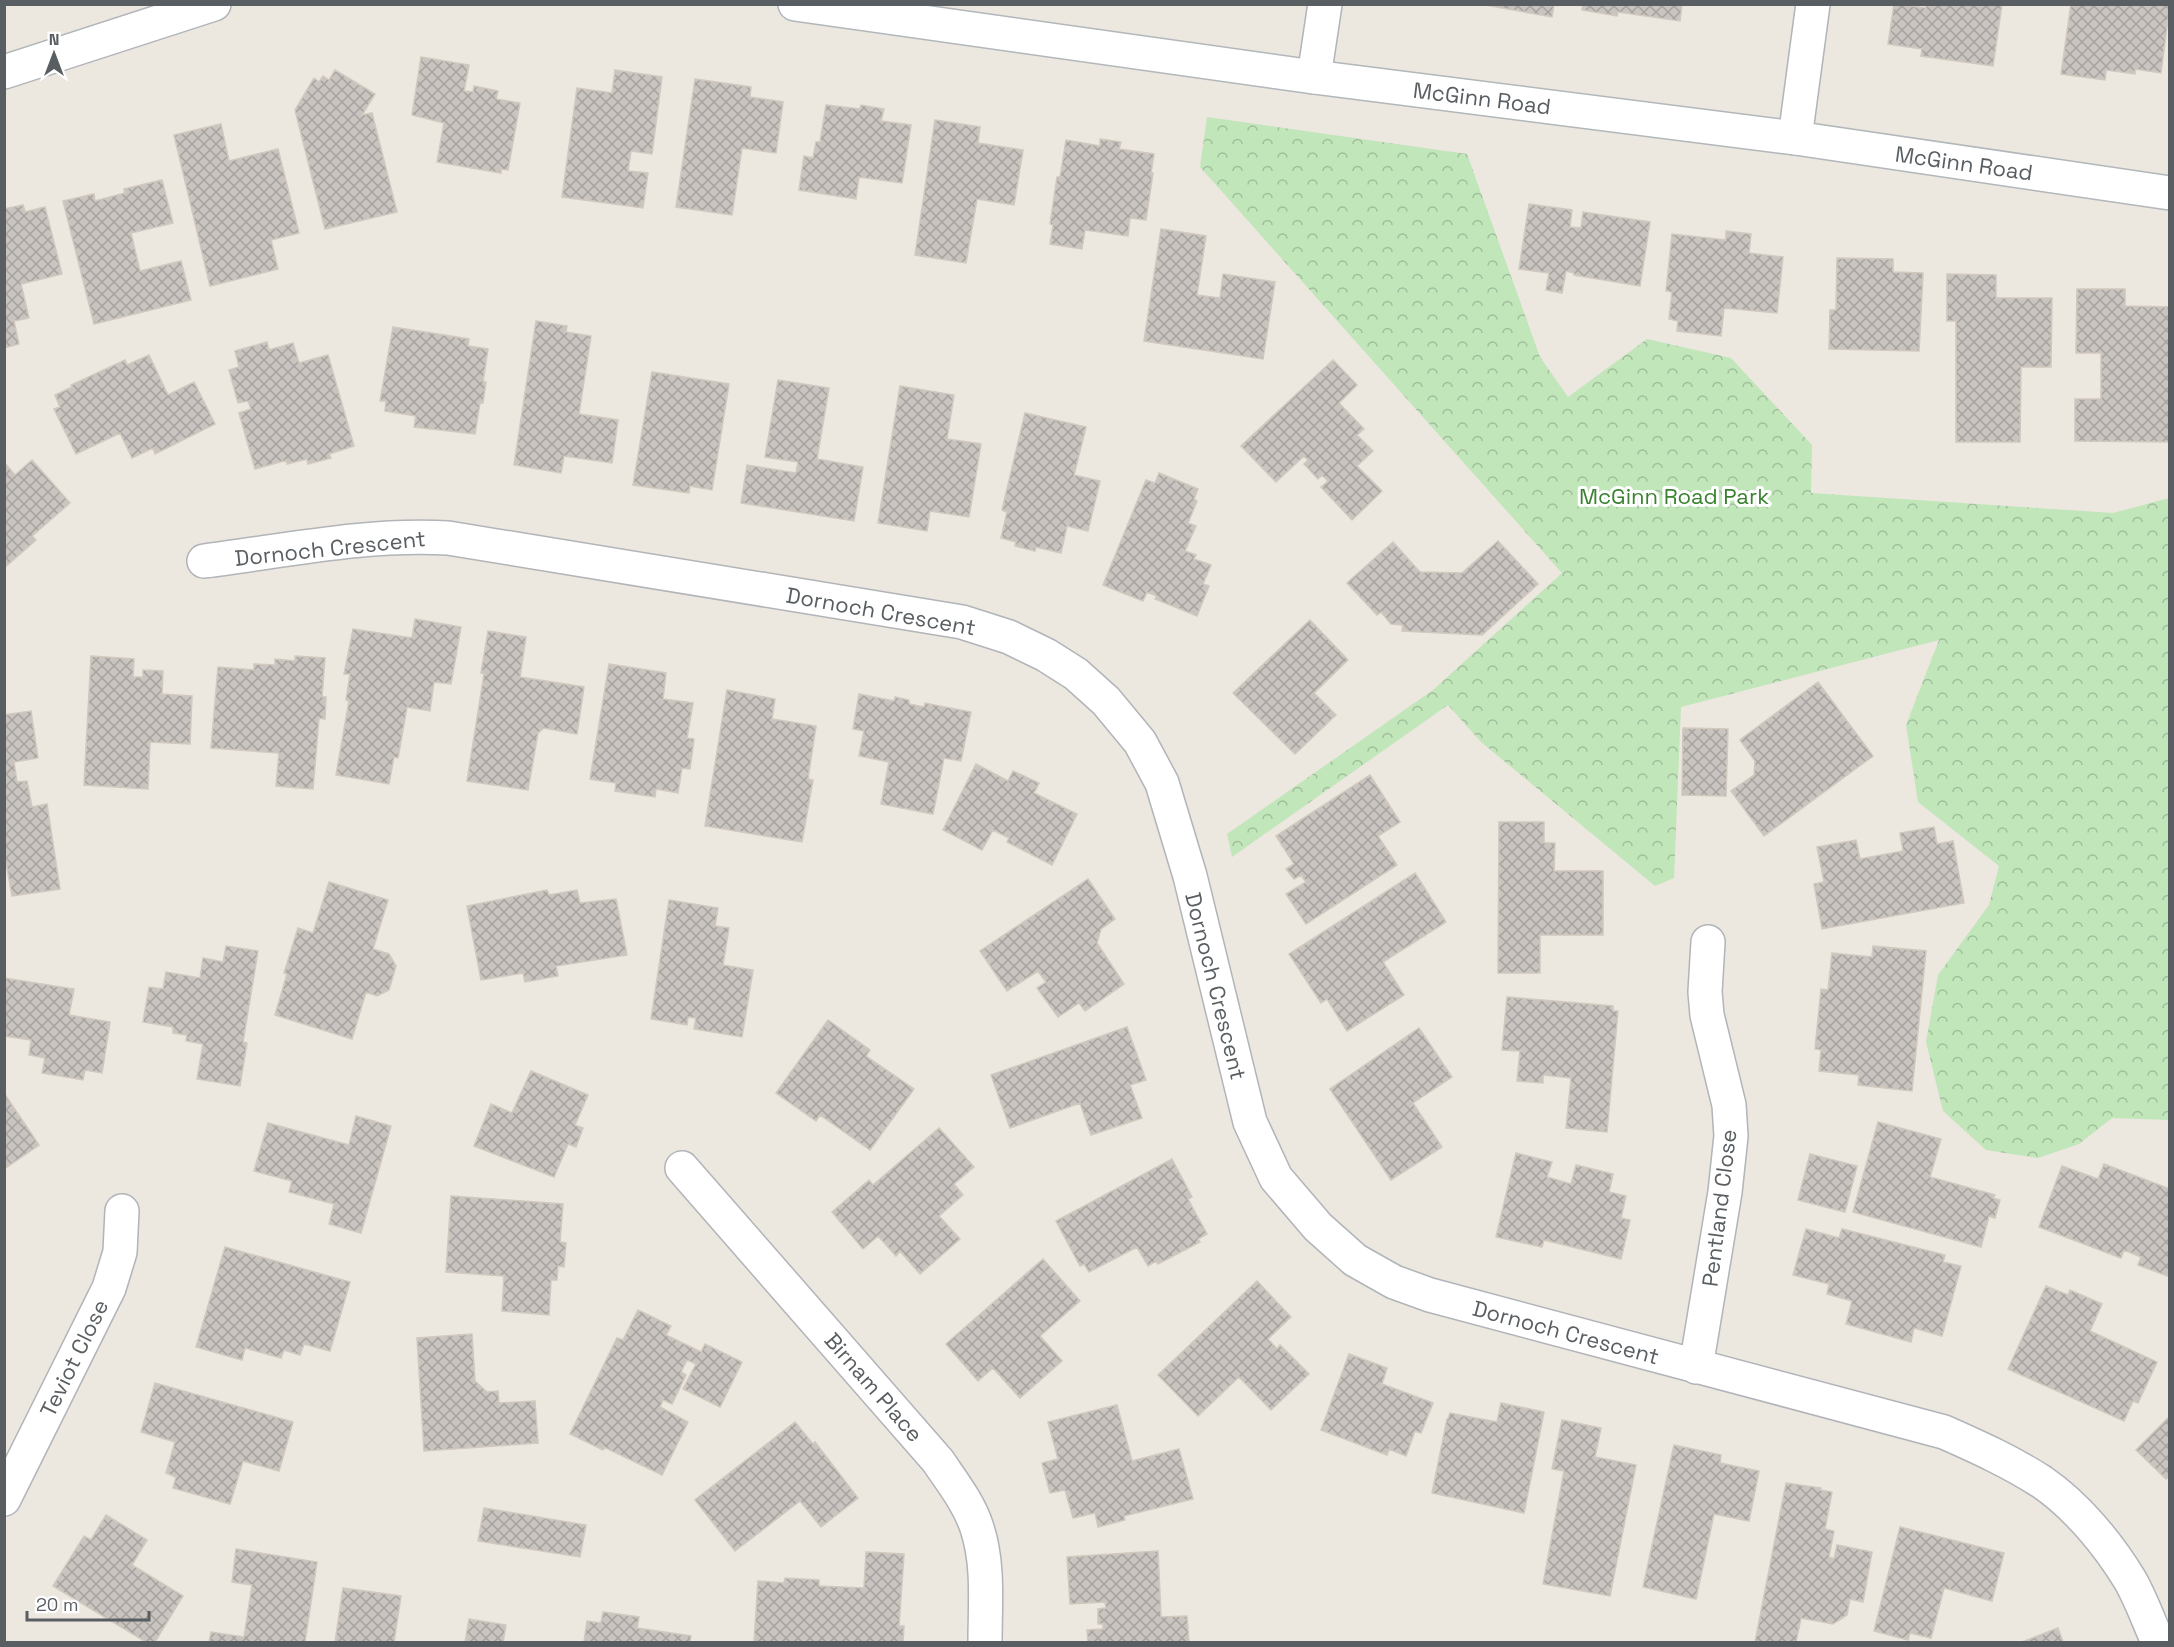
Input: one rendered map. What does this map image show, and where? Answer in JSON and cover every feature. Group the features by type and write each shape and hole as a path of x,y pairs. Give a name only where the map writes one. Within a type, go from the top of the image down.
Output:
{"street":[{"path":"4,72 214,4"},
{"name":"McGinn Road","path":"795,4 1314,77 1795,138 2169,193"},
{"path":"1314,77 1325,4"},
{"path":"1795,138 1813,4"},
{"name":"Dornoch Crescent","path":"204,561 372,540 448,538 962,622 1009,637 1046,655 1076,674 1106,701 1140,742 1162,783 1190,876 1250,1122 1276,1178 1317,1227 1355,1260 1394,1282 1430,1295 1944,1432 2000,1457 2043,1483 2076,1510 2105,1544 2130,1581 2158,1642"},
{"name":"Pentland Close","path":"1696,1367 1725,1192 1731,1136 1729,1105 1707,1015 1705,992 1708,942"},
{"name":"Birnam Place","path":"682,1168 930,1452 960,1492 977,1527 984,1559 985,1642"},
{"name":"Teviot Close","path":"4,1499 109,1288 120,1252 122,1211"}],"green space":[{"name":"McGinn Road Park","path":"1207,117 1467,154 1540,357 1568,397 1647,339 1731,358 1812,445 1811,493 2113,513 2169,498 2169,1120 2112,1118 2079,1144 2038,1158 1986,1150 1943,1111 1926,1042 1938,975 1989,905 1999,866 1918,802 1906,725 1939,640 1681,707 1674,878 1655,886 1481,742 1448,705 1232,857 1227,834 1433,690 1562,573 1200,167"}],"building":[{"path":"1480,4 1554,4 1552,17"},
{"path":"1583,4 1682,4 1680,21 1618,12 1617,16 1582,10"},
{"path":"1894,4 1926,8 1926,4 2002,4 1993,66 1921,56 1922,49 1888,44"},
{"path":"2071,4 2170,4 2161,73 2135,69 2135,74 2106,70 2105,80 2061,74"},
{"path":"421,57 469,65 464,91 473,92 474,86 498,91 496,99 520,103 508,170 501,169 501,173 437,162 444,123 412,115"},
{"path":"335,70 375,94 362,115 372,113 397,212 325,229 295,110 314,78 319,82 323,76 329,80"},
{"path":"615,70 662,77 652,154 631,151 628,171 648,173 643,208 562,197 577,88 612,93"},
{"path":"695,79 751,87 750,97 783,102 776,153 742,148 732,215 676,207"},
{"path":"826,105 860,109 861,105 884,109 881,121 911,125 902,183 859,177 856,199 799,190 804,156 813,158 816,142 820,142"},
{"path":"935,120 980,127 978,143 1023,150 1014,205 977,199 966,263 915,255"},
{"path":"221,124 229,161 278,149 299,233 271,240 278,269 210,286 174,135"},
{"path":"1100,139 1121,142 1119,149 1154,154 1146,220 1130,218 1128,236 1085,230 1082,249 1050,244 1053,225 1050,224 1057,177 1060,177 1066,140 1100,146"},
{"path":"162,180 173,223 131,233 140,271 181,261 191,300 94,324 63,201 94,194 95,201 125,193 124,189"},
{"path":"1529,204 1572,210 1570,227 1581,228 1583,212 1650,222 1640,286 1574,275 1566,271 1562,293 1546,290 1549,273 1519,269"},
{"path":"23,205 25,212 45,207 62,274 21,284 29,318 14,321 19,344 4,348 4,209"},
{"path":"1161,229 1206,236 1197,295 1220,298 1223,274 1275,282 1263,359 1144,341"},
{"path":"1726,231 1751,234 1749,253 1783,257 1777,313 1724,308 1721,336 1677,331 1678,321 1669,319 1672,292 1666,291 1672,234 1726,240"},
{"path":"1837,258 1893,259 1893,272 1923,273 1919,351 1829,349 1830,310 1836,310"},
{"path":"1947,274 1996,275 1996,298 2052,298 2051,367 2021,367 2020,442 1956,442 1956,321 1947,321"},
{"path":"2077,289 2125,289 2125,306 2170,307 2170,442 2075,441 2075,399 2101,399 2101,353 2076,353"},
{"path":"536,321 567,326 566,332 591,336 579,414 618,420 612,463 564,456 561,473 514,465"},
{"path":"393,327 469,339 468,346 488,349 483,382 486,382 483,403 480,403 475,434 414,427 416,416 385,411 386,401 380,401"},
{"path":"267,342 269,350 293,343 299,363 328,355 354,446 329,454 331,458 308,464 307,459 287,464 287,460 255,469 239,413 251,409 248,401 238,403 229,370 239,367 235,351"},
{"path":"149,355 168,395 194,382 215,424 155,454 153,448 132,458 120,433 76,454 54,409 60,407 55,395 125,360 127,365"},
{"path":"1333,360 1357,385 1339,403 1364,429 1357,435 1373,451 1357,466 1382,491 1352,520 1321,487 1328,481 1322,475 1318,479 1304,464 1308,460 1304,456 1276,482 1241,446"},
{"path":"652,372 729,384 712,490 690,486 689,493 633,485"},
{"path":"778,380 829,388 817,459 863,467 854,521 741,503 747,465 796,473 798,462 765,457"},
{"path":"900,386 954,395 947,439 981,444 969,517 930,511 927,531 878,523"},
{"path":"1025,413 1086,427 1074,475 1100,481 1088,531 1067,526 1061,553 1036,547 1035,551 1015,546 1016,542 1001,538 1007,512 1002,510"},
{"path":"32,460 70,503 32,536 36,540 4,568 4,462 15,475"},
{"path":"1159,473 1198,489 1194,499 1197,501 1188,523 1196,526 1185,551 1196,555 1194,559 1211,565 1203,584 1209,586 1197,616 1155,599 1157,596 1147,592 1143,601 1103,585 1146,480 1155,483"},
{"path":"1498,541 1538,584 1482,635 1402,631 1403,625 1391,624 1381,612 1377,615 1347,583 1393,542 1420,572 1462,573"},
{"path":"415,619 461,627 451,684 434,682 430,711 407,707 398,758 394,757 389,784 336,775 349,701 346,700 350,674 344,674 353,629 412,638"},
{"path":"1310,620 1348,660 1314,693 1336,715 1295,754 1233,693"},
{"path":"488,631 526,637 520,677 584,687 577,734 544,728 538,733 528,790 467,781 484,674 481,673"},
{"path":"91,656 134,659 133,677 143,677 143,670 163,671 162,694 192,696 190,744 150,742 148,789 84,785"},
{"path":"295,656 325,658 322,697 326,697 325,719 319,718 313,789 276,786 279,753 211,748 218,667 254,670 254,664 275,665 275,659 295,661"},
{"path":"609,664 666,673 663,699 693,703 687,738 694,739 690,769 682,768 678,793 656,789 655,797 615,791 616,783 590,779"},
{"path":"1818,682 1873,756 1764,836 1731,791 1754,775 1755,761 1740,740"},
{"path":"727,690 775,699 772,719 816,726 808,779 813,780 802,842 705,826"},
{"path":"859,694 894,701 895,697 909,700 909,704 924,707 925,703 971,712 961,761 944,758 933,814 881,804 889,762 859,756 864,731 853,729"},
{"path":"31,711 38,758 14,762 17,782 27,781 32,807 47,804 60,889 12,896 4,851 4,715"},
{"path":"1683,728 1728,729 1726,796 1682,795"},
{"path":"976,764 1008,781 1013,771 1039,783 1034,793 1077,814 1052,865 1007,842 1009,838 993,830 982,850 943,830"},
{"path":"1370,775 1400,822 1378,836 1397,865 1306,924 1286,894 1306,882 1301,875 1294,879 1286,869 1294,864 1276,836"},
{"path":"1499,822 1544,822 1544,843 1555,843 1554,871 1603,871 1603,935 1540,935 1540,973 1498,973"},
{"path":"1934,827 1937,844 1953,841 1964,903 1822,929 1814,884 1824,882 1817,847 1856,840 1860,859 1903,851 1900,833"},
{"path":"1415,873 1446,922 1383,962 1404,995 1347,1031 1327,999 1321,1003 1289,954"},
{"path":"1088,879 1115,919 1101,929 1097,943 1124,984 1085,1011 1079,1003 1058,1017 1037,988 1046,982 1038,971 1007,991 980,951"},
{"path":"329,882 388,900 373,949 389,954 396,966 389,990 377,996 366,992 352,1039 275,1015 287,974 284,973 298,928 313,933"},
{"path":"547,890 549,895 577,890 580,903 616,899 627,955 556,966 558,976 525,982 523,973 481,980 467,906"},
{"path":"669,900 718,908 715,926 729,928 723,965 753,970 742,1037 694,1029 696,1018 688,1017 687,1025 651,1019"},
{"path":"226,946 258,951 243,1042 247,1043 240,1086 197,1079 203,1044 186,1041 187,1035 173,1033 173,1027 143,1022 149,987 163,989 166,972 200,978 203,958 223,962"},
{"path":"1873,946 1926,951 1912,1091 1858,1085 1859,1075 1819,1071 1821,1050 1815,1049 1821,989 1828,990 1832,953 1872,957"},
{"path":"4,978 74,989 69,1015 110,1022 102,1073 85,1070 83,1080 42,1073 45,1058 29,1055 31,1040 4,1036"},
{"path":"1507,997 1613,1006 1613,1011 1618,1011 1607,1132 1566,1128 1571,1078 1543,1075 1543,1083 1517,1081 1520,1051 1502,1050"},
{"path":"828,1020 870,1050 866,1056 914,1089 870,1150 820,1115 816,1121 776,1093"},
{"path":"1127,1027 1146,1080 1130,1085 1142,1118 1091,1135 1080,1103 1010,1128 991,1075"},
{"path":"1419,1028 1452,1077 1413,1103 1442,1147 1391,1180 1330,1089"},
{"path":"531,1071 588,1095 575,1125 583,1128 576,1147 568,1144 554,1177 474,1146 491,1104 512,1113"},
{"path":"4,1093 39,1145 4,1169"},
{"path":"356,1116 391,1126 361,1233 329,1224 334,1204 289,1192 292,1181 254,1171 268,1123 349,1145"},
{"path":"1878,1122 1941,1139 1930,1177 1995,1195 1993,1198 2000,1200 1995,1218 1989,1216 1981,1247 1853,1212"},
{"path":"939,1128 974,1167 954,1184 963,1195 939,1216 960,1239 920,1274 900,1251 896,1256 878,1236 863,1249 832,1212 869,1180 873,1185"},
{"path":"1516,1153 1552,1162 1547,1177 1571,1184 1576,1165 1613,1174 1609,1192 1626,1196 1621,1218 1630,1220 1621,1259 1544,1240 1542,1247 1496,1237"},
{"path":"1810,1154 1857,1166 1845,1212 1798,1200"},
{"path":"1172,1159 1192,1197 1188,1199 1207,1234 1198,1239 1200,1242 1158,1264 1156,1261 1148,1266 1137,1247 1089,1272 1084,1264 1080,1266 1056,1221"},
{"path":"2104,1164 2170,1189 2170,1277 2138,1265 2141,1257 2124,1250 2121,1258 2039,1227 2062,1166 2098,1179"},
{"path":"451,1196 563,1204 560,1242 566,1243 564,1267 558,1266 557,1280 551,1280 549,1315 502,1311 504,1276 446,1272"},
{"path":"1806,1229 1839,1238 1842,1229 1945,1255 1943,1262 1961,1266 1942,1336 1914,1328 1911,1342 1846,1324 1852,1301 1827,1294 1829,1284 1793,1275"},
{"path":"225,1247 350,1282 330,1351 304,1344 300,1355 284,1350 281,1358 245,1348 242,1360 196,1347"},
{"path":"1043,1259 1080,1301 1040,1336 1062,1361 1020,1398 993,1368 978,1381 946,1344"},
{"path":"1257,1281 1291,1317 1268,1339 1277,1349 1280,1345 1309,1374 1271,1410 1239,1377 1198,1416 1158,1375"},
{"path":"2046,1286 2068,1295 2070,1290 2102,1304 2090,1331 2157,1362 2138,1403 2133,1401 2124,1421 2008,1369"},
{"path":"638,1310 671,1326 666,1335 701,1352 705,1344 742,1362 720,1407 683,1389 696,1364 687,1360 681,1372 686,1375 672,1404 663,1400 660,1407 688,1422 662,1475 604,1447 603,1450 570,1434 617,1338 623,1340"},
{"path":"472,1334 475,1381 487,1392 498,1391 499,1403 535,1401 538,1443 424,1451 417,1338"},
{"path":"1349,1354 1387,1368 1382,1384 1433,1403 1421,1433 1415,1431 1406,1456 1389,1449 1387,1455 1321,1430"},
{"path":"155,1383 293,1422 279,1471 243,1461 230,1504 173,1488 176,1477 166,1473 175,1442 141,1432"},
{"path":"1501,1403 1544,1412 1524,1513 1432,1493 1450,1413 1497,1422"},
{"path":"1117,1405 1132,1461 1179,1449 1193,1499 1124,1516 1125,1520 1098,1527 1095,1513 1073,1518 1065,1490 1050,1493 1042,1463 1058,1459 1048,1422"},
{"path":"2170,1416 2170,1476 2166,1479 2136,1450"},
{"path":"1562,1420 1601,1428 1595,1457 1636,1465 1610,1596 1543,1584 1564,1471 1552,1469"},
{"path":"795,1422 813,1444 815,1442 858,1498 821,1527 800,1501 735,1551 695,1500"},
{"path":"1674,1445 1721,1455 1720,1463 1759,1471 1749,1521 1714,1514 1696,1599 1643,1587"},
{"path":"1786,1483 1821,1488 1820,1490 1832,1492 1825,1529 1834,1531 1829,1557 1834,1559 1837,1545 1872,1552 1863,1602 1850,1599 1847,1615 1833,1624 1801,1618 1796,1642 1755,1642"},
{"path":"484,1508 586,1525 580,1557 478,1541"},
{"path":"106,1515 147,1540 132,1565 183,1596 155,1642 146,1642 53,1586 84,1536 91,1540"},
{"path":"1900,1527 2004,1553 1992,1601 1944,1588 1931,1638 1910,1633 1908,1640 1874,1631"},
{"path":"236,1549 317,1562 305,1642 209,1642 211,1632 244,1637 252,1585 232,1582"},
{"path":"1158,1551 1161,1617 1187,1616 1189,1642 1088,1642 1087,1630 1103,1629 1103,1624 1098,1624 1098,1609 1106,1608 1105,1602 1070,1604 1067,1557"},
{"path":"866,1552 904,1554 899,1626 904,1626 903,1642 754,1642 758,1581 784,1583 785,1578 819,1580 819,1586 864,1588"},
{"path":"343,1588 401,1596 394,1642 335,1642"},
{"path":"603,1612 639,1617 637,1628 691,1636 690,1642 584,1642 587,1621 601,1623"},
{"path":"469,1619 506,1625 503,1642 465,1642"},
{"path":"2058,1628 2063,1642 2022,1642"}]}
